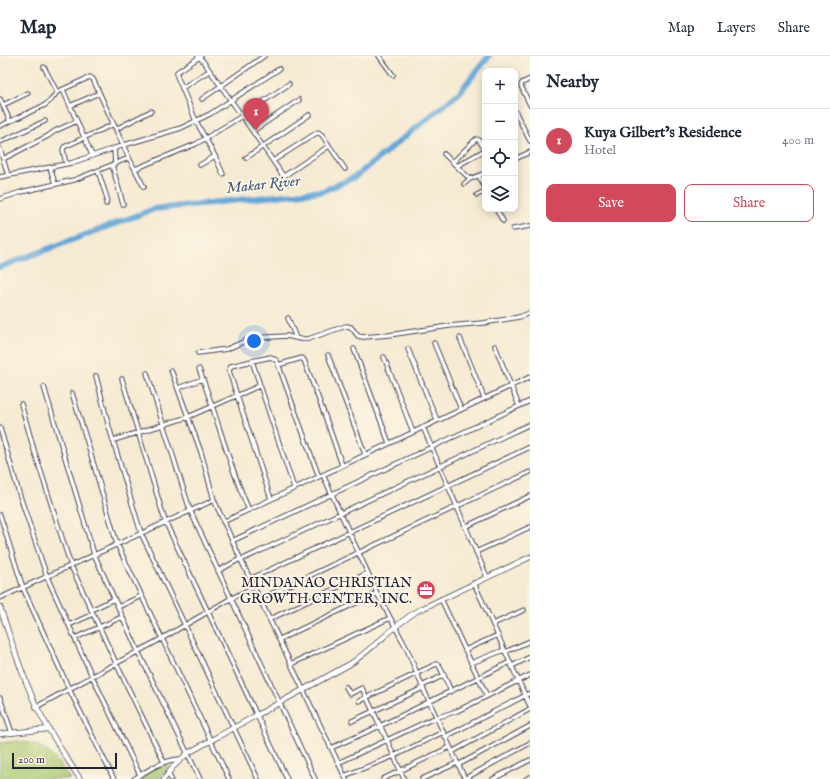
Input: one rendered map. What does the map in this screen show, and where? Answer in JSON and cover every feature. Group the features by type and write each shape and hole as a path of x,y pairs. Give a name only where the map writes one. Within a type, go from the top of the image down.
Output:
{"main road":[{"path":"164,779 188,753 357,659 395,627 417,611 530,557"},
{"path":"0,607 36,707 80,779"},
{"path":"0,734 49,730"}],"street":[{"path":"223,174 196,121 177,73 200,56 209,71 232,100 274,161 288,184"},
{"path":"202,99 264,56"},
{"path":"379,56 393,75"},
{"path":"44,67 57,92"},
{"path":"0,177 66,164 164,133 196,121 210,114 279,69"},
{"path":"182,88 209,71"},
{"path":"0,126 48,103 57,92 90,78 93,79 144,187"},
{"path":"530,79 521,85 530,105"},
{"path":"135,169 206,140 289,84"},
{"path":"63,90 92,155"},
{"path":"3,105 28,93"},
{"path":"70,106 99,93"},
{"path":"0,100 10,121"},
{"path":"253,131 299,100"},
{"path":"116,129 151,111"},
{"path":"246,158 309,115"},
{"path":"518,119 530,141"},
{"path":"0,142 45,121"},
{"path":"3,159 48,136 56,130 77,121"},
{"path":"66,164 63,150 64,147 114,124"},
{"path":"274,161 317,132 322,135 345,168"},
{"path":"453,162 476,139 479,140 482,145"},
{"path":"284,176 329,146"},
{"path":"114,148 114,164 123,204"},
{"path":"0,149 8,175"},
{"path":"457,166 482,152"},
{"path":"518,158 530,152"},
{"path":"444,154 470,179"},
{"path":"200,165 215,156"},
{"path":"0,199 74,180 130,158"},
{"path":"50,167 55,184"},
{"path":"98,170 107,198 106,204"},
{"path":"464,184 470,179 482,174"},
{"path":"479,176 482,182"},
{"path":"477,194 482,191"},
{"path":"498,212 503,221"},
{"path":"513,229 530,226"},
{"path":"198,353 227,349 252,338 287,336 308,339 346,326 351,327 358,336 363,337 483,323 519,317 530,313"},
{"path":"288,318 296,338"},
{"path":"460,338 484,398"},
{"path":"434,343 460,409"},
{"path":"495,346 519,406"},
{"path":"354,349 389,443"},
{"path":"408,349 437,420"},
{"path":"328,354 365,454"},
{"path":"271,499 228,369 230,366 272,357 276,359 321,476 332,494 377,593 407,649 422,687 464,779 530,743"},
{"path":"384,357 413,432"},
{"path":"278,364 302,358 304,360 342,465"},
{"path":"252,361 259,386 294,488"},
{"path":"199,369 213,407 236,480 249,510"},
{"path":"171,370 203,459 214,500 223,522 304,689 345,778 443,732"},
{"path":"147,373 162,425 190,510 230,599 315,779"},
{"path":"96,376 140,533 185,624 258,779"},
{"path":"223,522 530,377"},
{"path":"122,379 165,521 287,779"},
{"path":"178,388 203,379"},
{"path":"114,440 188,417 259,386"},
{"path":"44,387 94,554 138,651 200,779"},
{"path":"72,393 117,544 229,779"},
{"path":"232,541 530,401"},
{"path":"21,404 71,566 164,762"},
{"path":"218,571 530,424"},
{"path":"423,427 487,577"},
{"path":"0,428 19,493 47,577 92,676 140,775"},
{"path":"250,579 530,447"},
{"path":"260,599 530,472"},
{"path":"465,528 530,496"},
{"path":"0,598 165,521 214,500"},
{"path":"0,515 23,588 69,689 114,779"},
{"path":"476,552 530,527"},
{"path":"270,619 368,573"},
{"path":"474,583 530,706"},
{"path":"36,707 254,587"},
{"path":"280,639 377,593"},
{"path":"118,607 141,596"},
{"path":"69,625 114,599"},
{"path":"441,599 487,696"},
{"path":"493,624 524,610"},
{"path":"75,638 122,617"},
{"path":"291,664 390,618"},
{"path":"465,650 498,636"},
{"path":"471,663 530,642"},
{"path":"331,748 380,726 478,677 530,657"},
{"path":"359,701 436,664 439,665 451,691"},
{"path":"338,762 437,718 457,711 530,675"},
{"path":"352,721 444,676"},
{"path":"346,687 350,694 362,688 404,779"},
{"path":"445,737 530,693"},
{"path":"0,698 12,733"},
{"path":"452,752 530,709"},
{"path":"422,779 457,764 530,726"},
{"path":"383,779 450,747"},
{"path":"134,779 164,762 172,759 181,759"},
{"path":"493,779 530,760"},
{"path":"168,773 171,779"},
{"path":"526,779 530,777"}],"green space":[{"path":"17,741 27,742 48,752 70,779 0,779 0,743"},
{"path":"160,765 167,765 168,767 159,779 137,779"}],"waterway":[{"name":"Makar River","path":"0,267 154,209 323,191 355,177 459,93 489,56"}],"place":[{"name":"Kuya Gilbert’s Residence","path":"256,131"},
{"name":"MINDANAO CHRISTIAN GROWTH CENTER, INC.","path":"426,590"}]}
